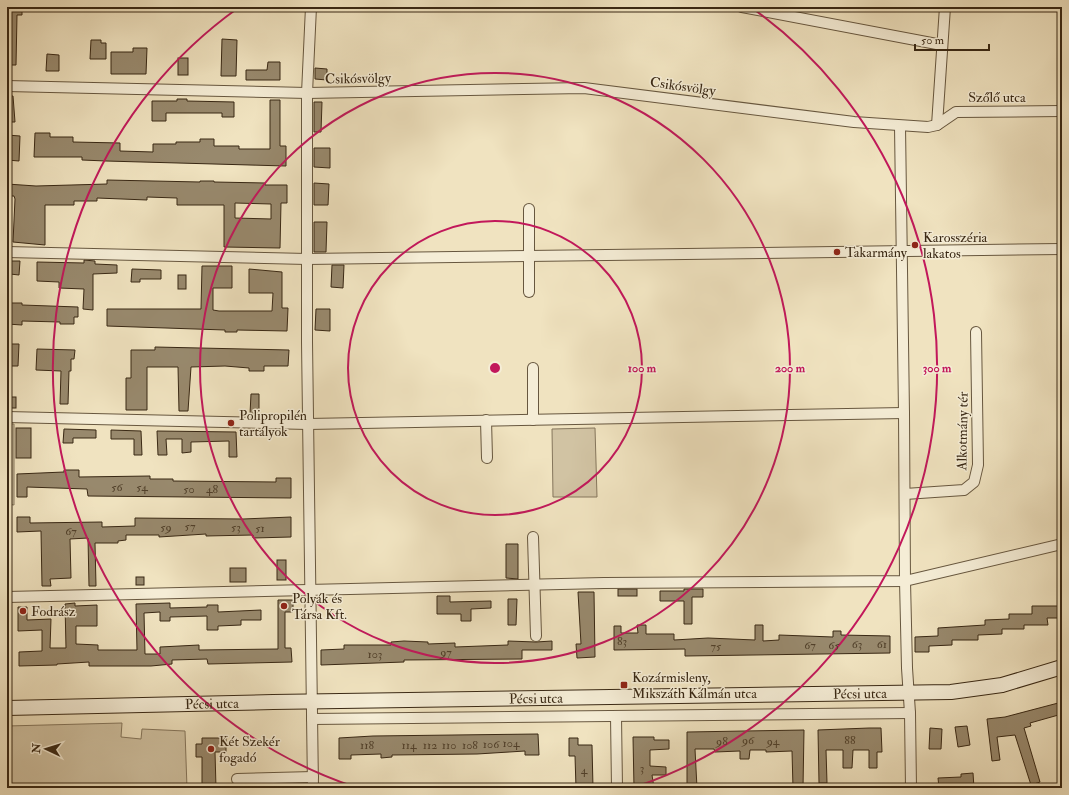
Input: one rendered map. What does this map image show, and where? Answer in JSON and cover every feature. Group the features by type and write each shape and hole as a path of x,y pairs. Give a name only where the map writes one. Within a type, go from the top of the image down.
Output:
{"main road":[{"name":"Pécsi utca","path":"7,708 909,693 976,690 1002,685 1062,667"}],"street":[{"path":"311,7 307,93 307,258 309,590 313,788"},
{"path":"742,7 942,45"},
{"path":"937,125 945,7"},
{"name":"Csikósvölgy","path":"7,86 307,93 584,88 854,122 900,126 928,127 937,125"},
{"name":"Szőlő utca","path":"937,125 956,112 1062,111"},
{"path":"900,126 905,581 910,713 910,788"},
{"path":"529,209 530,292"},
{"path":"7,252 307,258 1062,249"},
{"name":"Alkotmány tér","path":"905,494 964,490 974,482 978,465 976,332"},
{"path":"533,368 533,420"},
{"path":"7,417 308,424 904,413"},
{"path":"486,420 486,458"},
{"path":"533,537 536,636"},
{"path":"7,597 535,585 905,581 1062,544"},
{"path":"312,719 910,713"},
{"path":"616,716 617,788"},
{"path":"237,778 313,777"}],"shaded area":[{"path":"7,424 14,424 14,505 7,504"},
{"path":"595,428 597,497 553,497 552,429"},
{"path":"122,723 121,737 141,739 142,729 185,731 187,788 7,788 7,726"}],"building":[{"path":"7,7 22,7 22,15 17,15 16,65 7,65"},
{"path":"222,39 237,40 236,76 221,76"},
{"path":"91,40 101,40 101,43 106,43 106,59 90,59"},
{"path":"133,48 147,48 146,74 111,74 111,52 133,52"},
{"path":"47,54 59,55 59,71 46,71"},
{"path":"178,58 188,58 188,75 178,75"},
{"path":"268,62 280,62 280,80 246,80 246,70 267,70"},
{"path":"315,68 327,69 327,80 315,79"},
{"path":"7,96 13,96 15,122 7,122"},
{"path":"177,99 187,99 187,101 234,102 234,117 222,117 222,113 166,113 166,121 152,121 152,101 177,101"},
{"path":"270,100 280,100 280,146 286,146 286,166 82,160 82,157 34,157 35,133 50,133 50,137 73,137 73,142 120,143 120,151 153,152 153,144 200,142 200,139 214,139 214,146 239,146 239,149 270,149"},
{"path":"314,102 322,102 321,132 314,132"},
{"path":"7,135 20,136 19,161 7,160"},
{"path":"314,148 330,148 330,168 314,167"},
{"path":"107,180 214,181 265,183 265,185 287,185 287,203 281,203 280,248 224,247 224,205 177,205 177,198 147,197 147,200 97,198 97,201 74,201 74,205 45,205 45,245 13,242 15,199 14,196 7,196 7,184 36,186 107,184","holes":["235,203 271,204 271,219 235,218"]},
{"path":"314,183 329,184 328,205 314,205"},
{"path":"314,222 327,222 326,252 314,252"},
{"path":"84,260 95,261 95,264 117,265 117,273 93,274 93,310 83,309 84,289 59,288 59,282 37,281 37,262 84,263"},
{"path":"10,261 20,261 19,275 10,274"},
{"path":"332,265 344,265 343,288 331,287"},
{"path":"202,266 232,266 232,288 213,288 213,310 219,311 272,311 273,293 249,293 249,269 282,272 282,308 288,308 287,331 237,330 237,332 225,332 225,330 107,326 107,309 201,309"},
{"path":"132,269 161,270 161,279 140,279 140,282 131,282"},
{"path":"178,275 186,275 186,289 178,289"},
{"path":"8,303 78,307 78,317 74,317 74,324 22,321 22,325 7,324"},
{"path":"316,309 330,309 330,331 315,330"},
{"path":"8,344 19,344 18,366 7,366"},
{"path":"155,347 289,350 288,366 264,366 264,371 249,371 249,368 225,366 191,367 188,411 179,411 178,367 147,367 147,410 126,410 126,378 131,378 131,350 155,350"},
{"path":"37,349 75,350 74,359 71,359 71,371 69,371 68,404 60,404 61,371 36,370"},
{"path":"251,394 259,394 259,414 250,414"},
{"path":"9,397 16,397 16,408 9,408"},
{"path":"16,428 31,428 31,458 16,458"},
{"path":"64,429 96,430 96,438 73,438 73,443 63,443"},
{"path":"111,430 141,431 142,455 134,455 134,439 111,439"},
{"path":"157,431 236,432 237,457 229,457 229,441 191,442 191,452 182,453 182,439 166,439 167,455 158,455"},
{"path":"64,470 79,470 79,477 150,476 150,479 173,479 173,481 276,482 276,478 291,478 291,498 88,496 87,489 27,487 27,497 17,497 17,474 64,472"},
{"path":"17,517 30,517 30,523 102,522 102,527 135,526 135,518 243,519 291,517 291,537 253,538 253,535 206,536 206,534 159,537 159,535 126,535 126,540 118,541 118,543 95,543 96,586 89,586 88,538 70,539 71,578 50,579 51,586 42,586 41,531 17,532"},
{"path":"506,544 518,544 518,579 506,578"},
{"path":"277,560 286,560 286,580 277,580"},
{"path":"230,568 246,568 246,582 230,582"},
{"path":"136,577 144,577 144,585 136,585"},
{"path":"618,589 637,589 637,596 618,596"},
{"path":"684,589 703,589 703,597 692,597 692,624 684,624 684,601 660,601 660,591 684,591"},
{"path":"578,592 594,592 595,657 577,658 576,644 581,644"},
{"path":"437,596 450,596 450,602 491,601 491,608 471,609 471,621 461,621 461,614 437,614"},
{"path":"508,599 517,599 516,625 508,625"},
{"path":"278,600 293,600 293,612 285,612 285,648 291,648 292,662 208,664 207,659 172,660 172,664 151,666 89,666 89,662 19,666 19,652 42,651 42,630 18,631 18,607 27,607 27,620 51,619 50,648 66,648 65,604 75,603 75,606 97,605 97,626 76,626 76,644 98,645 98,650 137,650 136,604 170,603 170,608 207,607 207,605 218,605 218,612 261,610 261,620 241,620 241,625 218,626 218,630 207,630 207,616 170,617 170,621 160,621 160,612 144,613 145,654 160,654 160,647 199,645 199,650 278,649"},
{"path":"1032,606 1062,606 1062,618 1047,618 1048,625 1024,625 1024,629 1002,629 1002,634 978,635 978,640 952,640 952,645 929,646 929,652 915,652 915,637 938,636 938,628 985,625 985,620 1009,619 1009,614 1032,614"},
{"path":"637,625 646,625 646,634 674,634 674,640 708,638 755,640 755,625 763,625 763,641 779,640 779,635 833,637 833,631 841,631 841,635 890,636 890,653 685,656 685,649 614,650 614,626 621,626 621,633 638,633"},
{"path":"508,641 552,641 552,650 522,650 522,659 404,660 404,662 321,665 321,650 344,649 344,645 391,645 391,642 428,642 428,644 455,643 455,647 508,645"},
{"path":"1062,702 1062,714 1030,723 1031,726 1024,728 1040,782 1031,785 1015,735 997,737 1000,760 992,761 987,719 1005,717"},
{"path":"967,726 970,745 958,747 955,727"},
{"path":"881,728 882,752 877,752 877,768 869,768 869,750 853,750 852,768 843,768 843,750 826,750 827,783 819,783 818,730"},
{"path":"930,728 942,729 941,749 929,749"},
{"path":"804,730 803,788 793,788 792,751 766,752 766,750 750,750 749,759 740,759 740,751 715,752 714,749 695,749 697,788 687,788 687,732"},
{"path":"538,734 539,755 525,755 525,751 477,754 392,755 392,757 381,758 381,754 351,755 351,759 339,759 339,738 373,736"},
{"path":"633,737 654,737 654,740 669,740 669,749 650,750 650,766 666,767 666,775 652,775 654,788 634,788"},
{"path":"202,738 226,738 226,752 215,752 216,788 202,788 202,757 196,757 196,744 202,744"},
{"path":"569,738 578,738 578,745 592,745 593,788 576,788 575,756 569,756"},
{"path":"973,773 974,788 939,788 938,778 961,777 961,774"}],"place":[{"name":"Karosszéria lakatos","path":"915,245"},
{"name":"Takarmány","path":"837,252"},
{"name":"Polipropilén tartályok","path":"231,423"},
{"name":"Polyák és Társa Kft.","path":"284,606"},
{"name":"Fodrász","path":"23,611"},
{"name":"Kozármisleny, Mikszáth Kálmán utca","path":"624,685"},
{"name":"Két Szekér fogadó","path":"211,749"}]}
